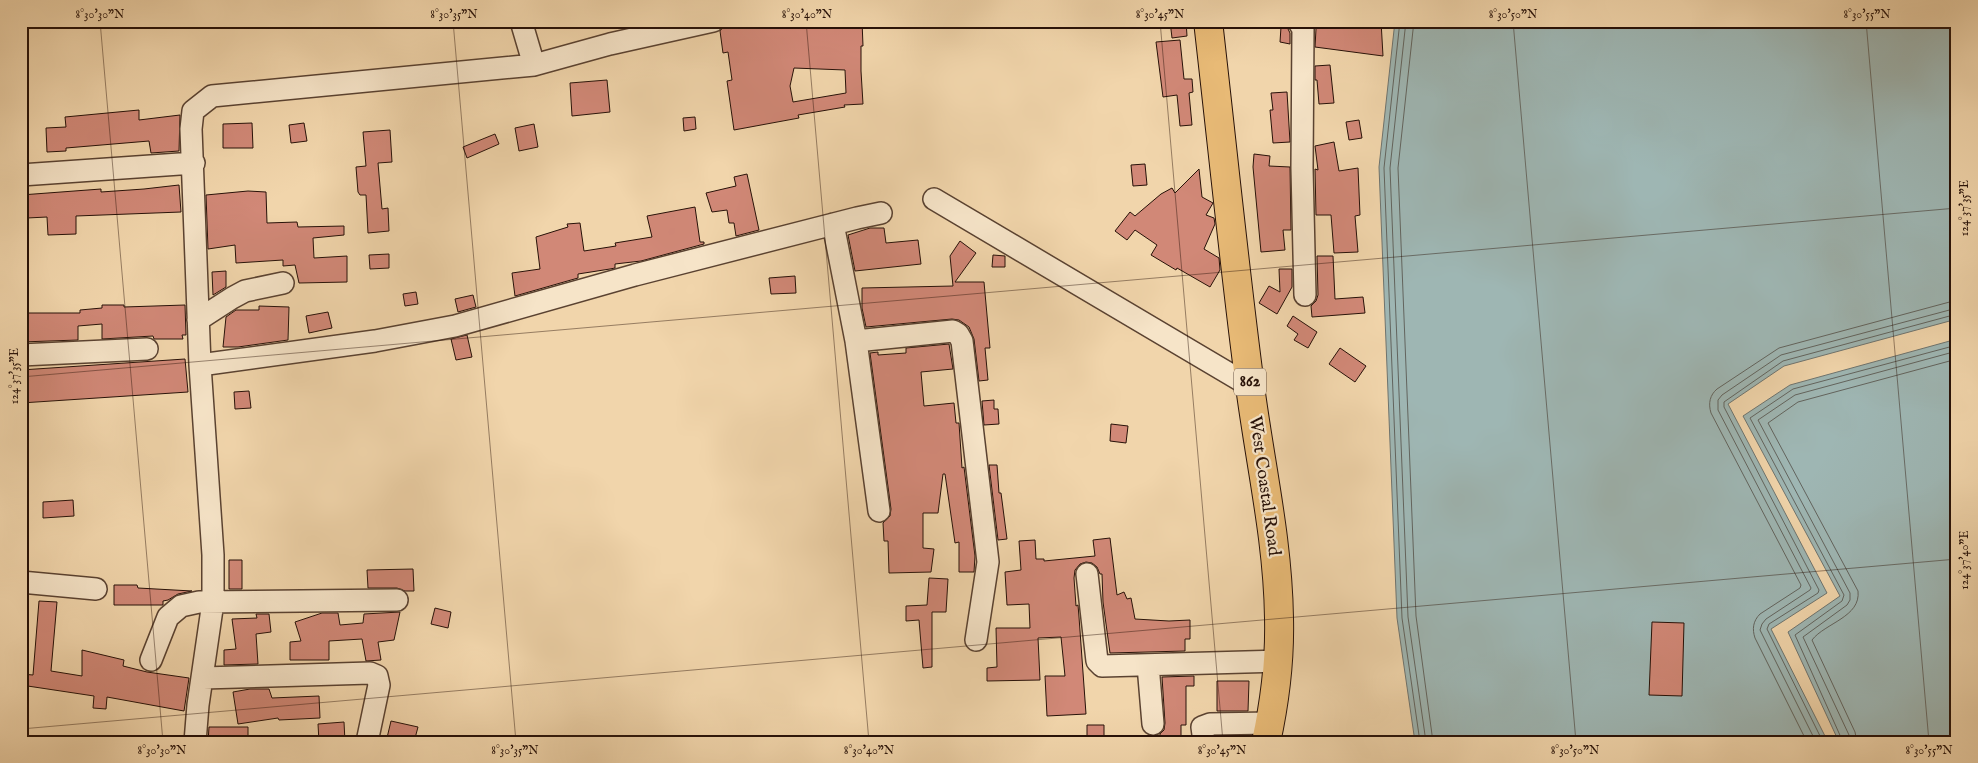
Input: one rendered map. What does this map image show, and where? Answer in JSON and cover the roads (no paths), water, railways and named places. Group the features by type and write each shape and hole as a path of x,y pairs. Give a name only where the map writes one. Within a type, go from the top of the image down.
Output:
{"main road":[{"name":"West Coastal Road","path":"1208,21 1250,386 1278,583 1278,661 1268,732"}],"street":[{"path":"521,21 534,65"},
{"path":"1298,21 1303,29 1302,168 1305,295"},
{"path":"195,742 213,602 213,555 200,365 194,163 191,129 193,111 212,96 534,65 610,44 713,22"},
{"path":"21,174 194,163"},
{"path":"934,199 1250,386"},
{"path":"200,365 375,341 455,326 635,275 881,213"},
{"path":"833,224 856,341 879,511"},
{"path":"198,320 245,291 283,283"},
{"path":"856,341 953,331 958,334 962,341 988,562 976,640"},
{"path":"21,355 147,349"},
{"path":"1087,574 1097,661 1102,666 1278,661"},
{"path":"21,582 96,589"},
{"path":"151,660 168,617 181,606 213,602 397,600"},
{"path":"1148,665 1153,724"},
{"path":"203,678 370,673 377,676 379,685 367,742"},
{"path":"1204,742 1202,727 1210,724 1268,732"}],"water":[{"path":"1395,21 1957,21 1957,319 1784,366 1728,404 1827,593 1771,629 1828,742 1415,742 1397,618 1379,167"},
{"path":"1957,339 1957,742 1839,742 1788,632 1840,596 1743,416 1790,385"}]}
